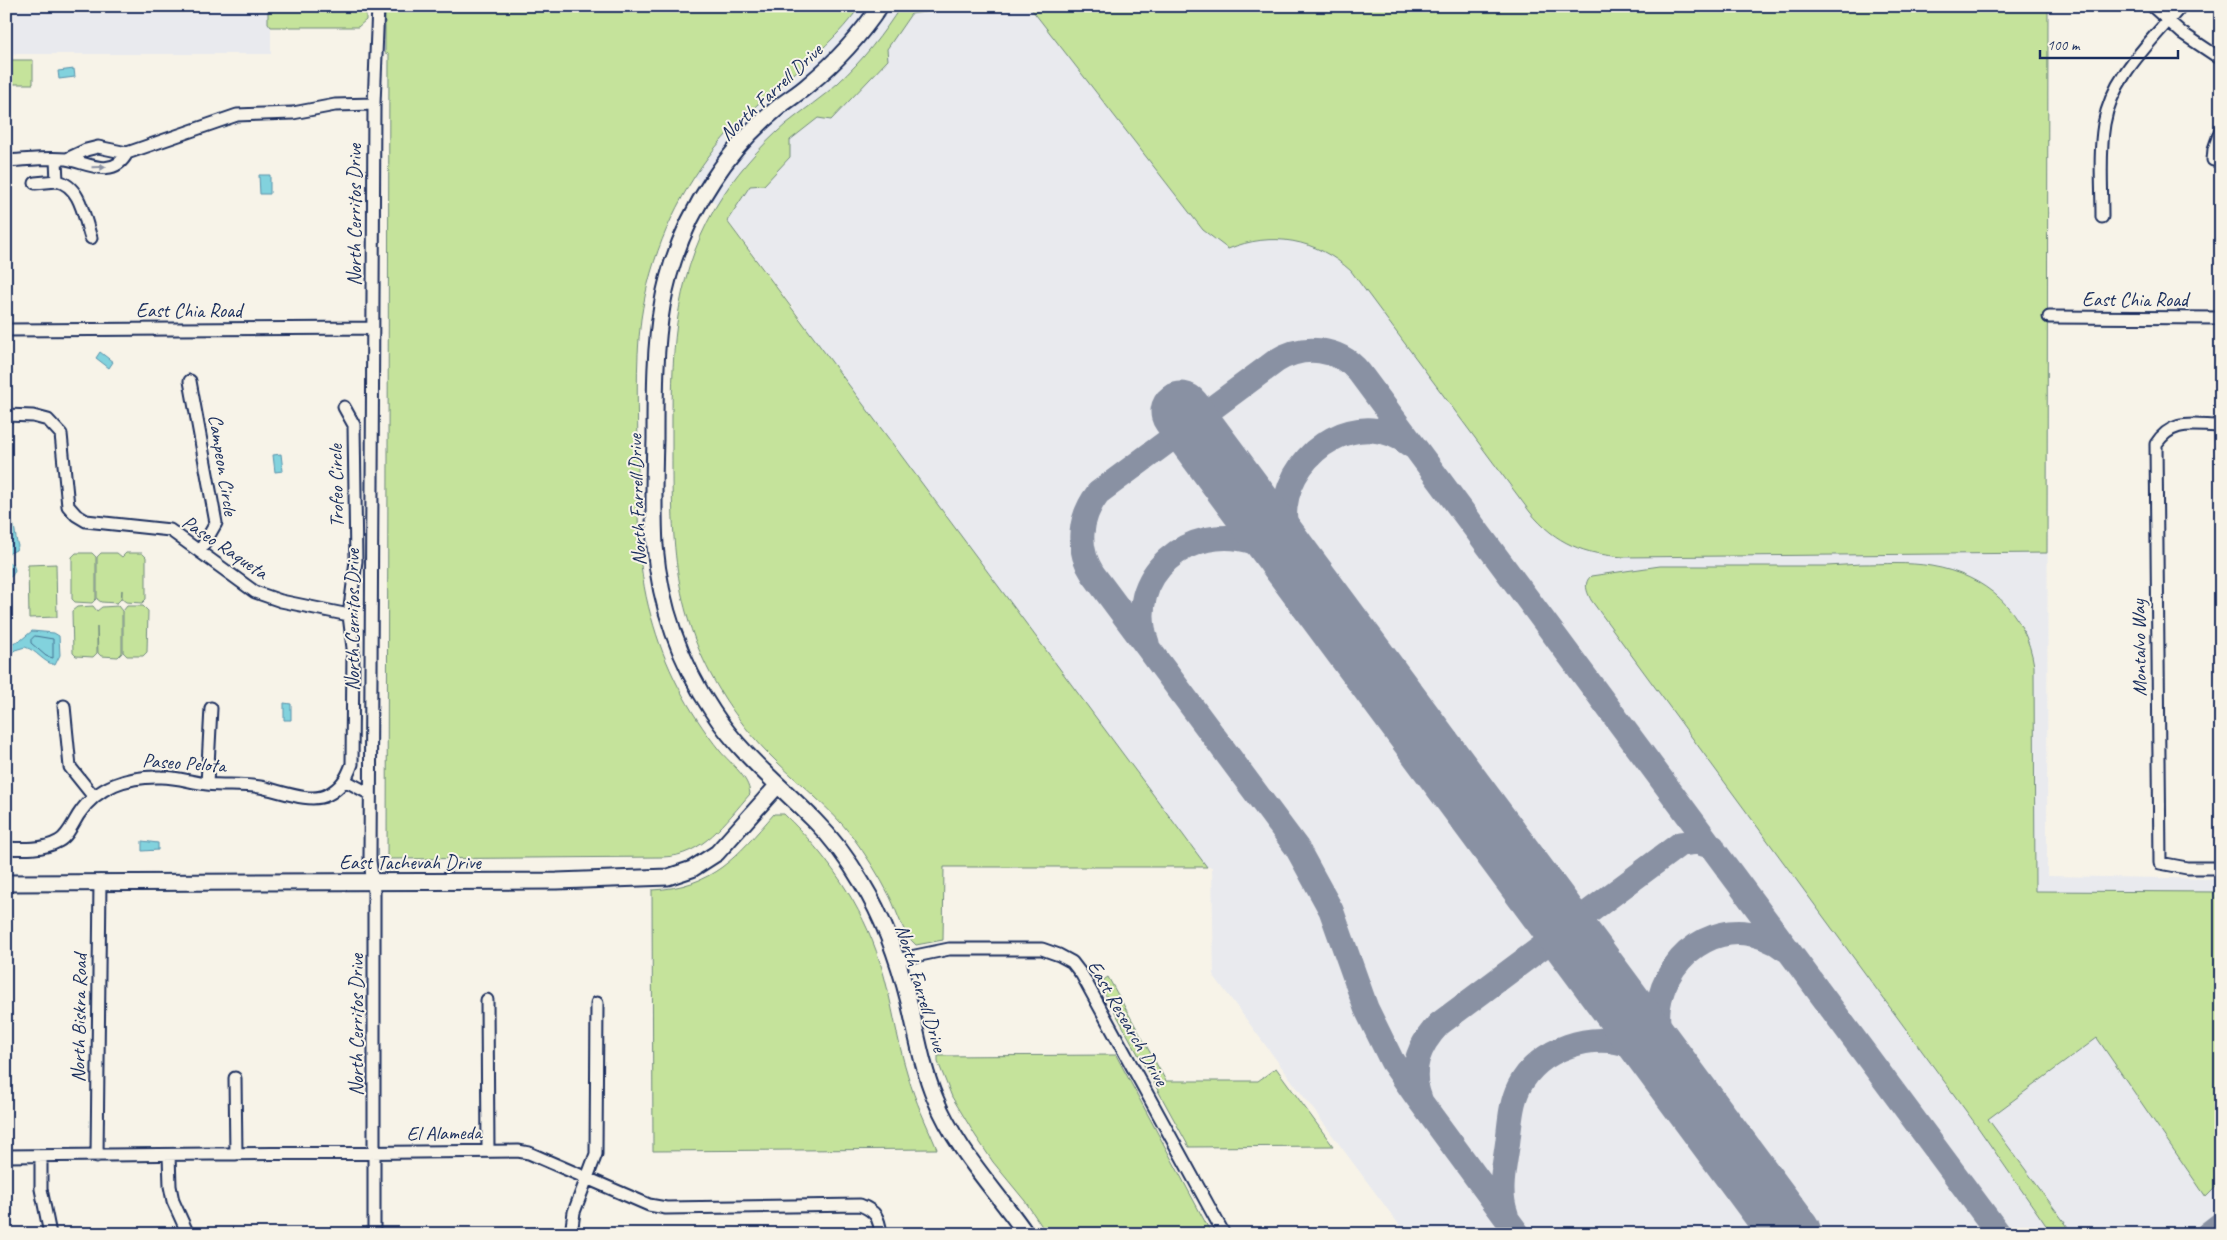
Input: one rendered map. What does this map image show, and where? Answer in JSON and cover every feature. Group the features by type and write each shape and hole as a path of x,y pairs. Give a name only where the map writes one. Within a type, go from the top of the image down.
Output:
{"street":[{"name":"North Cerritos Drive","path":"374,1234 373,882 370,861 370,794 374,104 378,6"},
{"name":"North Farrell Drive","path":"880,6 852,44 832,64 759,125 720,170 702,197 682,234 668,274 659,315 655,357 655,548 666,607 684,660 712,711 736,745 816,822 852,867 871,900 896,960 908,1002 918,1049 938,1105 961,1147 1026,1234"},
{"path":"2152,6 2168,22 2221,59"},
{"path":"2102,217 2102,141 2106,111 2124,73 2181,6"},
{"path":"62,159 98,147 127,153 237,115 293,114 335,105 374,104"},
{"path":"2213,160 2215,144 2221,129"},
{"path":"6,160 62,159 92,168 100,168 120,162 127,153"},
{"path":"57,182 62,159"},
{"path":"35,183 57,182 68,185 75,193 91,238"},
{"name":"East Chia Road","path":"2049,318 2221,318"},
{"name":"East Chia Road","path":"6,330 372,328"},
{"name":"Campeon Circle","path":"190,381 216,523 200,551"},
{"name":"Trofeo Circle","path":"344,407 354,425 356,561 349,616 353,648 354,727 352,764 346,780"},
{"name":"Paseo Raqueta","path":"6,415 33,416 48,420 61,434 68,506 76,515 86,521 170,530 255,592 349,616"},
{"name":"Montalvo Way","path":"2221,426 2176,426 2163,434 2156,444 2160,863 2187,868 2221,868"},
{"path":"64,706 70,767 94,797"},
{"path":"206,784 211,708"},
{"name":"Paseo Pelota","path":"6,848 38,848 59,841 65,837 80,811 94,797 105,789 131,778 169,777 206,784 258,787 302,798 326,796 346,780"},
{"path":"346,780 370,794"},
{"name":"East Tachevah Drive","path":"6,883 566,881 668,877 692,869 717,853 777,786"},
{"name":"North Biskra Road","path":"96,1156 100,882"},
{"name":"East Research Drive","path":"896,960 949,949 1042,949 1072,962 1082,975 1224,1234"},
{"path":"487,1000 488,1151"},
{"path":"571,1234 574,1212 596,1154 597,1003"},
{"path":"234,1078 236,1154"},
{"name":"El Alameda","path":"6,1156 488,1151 529,1153 649,1204 666,1208 860,1205 871,1209 877,1215 881,1234"},
{"path":"169,1155 170,1186 173,1201 188,1234"},
{"path":"41,1156 41,1189 50,1234"}],"shaded area":[{"path":"6,6 271,6 271,54 6,54"},
{"path":"382,6 1528,6 2038,320 2048,339 2047,876 2221,879 2221,1234 1406,1234 1214,976 1212,867 944,867 805,324 651,118 651,54 381,53"}],"green space":[{"path":"268,6 366,6 366,20 358,27 271,27 268,23"},
{"path":"385,6 860,6 827,45 750,111 715,148 688,187 677,207 658,251 645,296 639,336 637,389 639,538 646,596 656,634 678,687 708,736 743,776 750,794 722,826 702,844 690,851 663,857 387,859 389,54 385,53"},
{"path":"901,6 927,6 925,12 911,14 887,49 888,60 831,120 818,118 790,140 790,157 764,185 750,186 727,221 1207,867 944,867 943,940 916,945 907,935 877,873 852,836 753,737 725,699 703,659 691,630 683,600 674,540 672,477 673,382 677,323 690,265 715,208 747,163 786,124 826,94 856,65 887,27"},
{"path":"1029,6 2048,6 2047,553 1624,557 1584,550 1561,540 1530,512 1351,271 1337,260 1308,245 1293,241 1261,240 1244,243 1228,249 1203,230"},
{"path":"6,60 33,60 33,84 6,84"},
{"path":"76,553 92,553 96,557 96,599 92,603 75,602 72,599 72,557"},
{"path":"101,553 117,553 122,557 126,553 142,553 146,557 146,599 142,603 126,602 122,599 122,590 121,599 117,603 101,602 97,599 97,557"},
{"path":"56,564 57,617 29,618 28,565"},
{"path":"1861,564 1931,566 1969,578 1986,587 2000,599 2022,628 2030,646 2034,666 2035,891 2221,892 2221,1182 2206,1197 2097,1038 1988,1119 2068,1227 2070,1234 2052,1234 1977,1126 1591,600 1586,588 1591,576 1660,566 1827,566"},
{"path":"93,606 97,611 102,607 118,606 122,611 122,653 118,657 101,656 98,653 97,627 97,653 93,657 76,656 73,653 72,611 77,607"},
{"path":"127,606 143,606 148,611 147,652 143,656 127,656 123,652 123,611"},
{"path":"774,814 784,814 815,846 841,882 863,921 880,962 911,1085 937,1149 653,1151 652,890 673,888 708,876 722,867 748,844"},
{"path":"1108,977 1166,1081 1258,1081 1276,1068 1333,1146 1189,1147 1099,983"},
{"path":"1116,1055 1212,1234 1047,1234 1025,1201 993,1162 975,1135 952,1097 938,1062 938,1056"}],"water":[{"path":"74,69 75,77 59,79 58,71"},
{"path":"259,175 270,175 270,194 260,194"},
{"path":"100,352 113,362 109,368 96,358"},
{"path":"281,454 283,471 275,472 273,455"},
{"path":"6,516 14,525 18,546 16,550 6,555"},
{"path":"6,562 13,564 15,570 12,576 6,579"},
{"path":"32,631 54,633 59,636 60,655 55,665 25,647 15,650 6,658 6,645 21,640"},
{"path":"284,703 291,704 291,720 284,720"},
{"path":"142,841 158,843 158,850 142,851"}],"taxiway":[{"path":"1518,1234 1392,1061 1366,1008 1331,910 1297,848 1093,574 1084,554 1082,544 1084,523 1087,513 1098,493 1276,361 1297,352 1309,350 1331,353 1341,357 1359,372 1999,1234"},
{"path":"1300,569 1288,540 1285,524 1285,507 1290,486 1301,467 1315,451 1332,439 1352,432 1372,430 1392,434 1412,446"},
{"path":"1147,643 1142,619 1145,596 1153,576 1167,560 1186,547 1207,540 1230,538 1254,542 1275,552 1304,577"},
{"path":"1420,1099 1415,1078 1418,1059 1426,1041 1439,1024 1680,844 1697,842 1713,847"},
{"path":"1674,1075 1662,1043 1658,1026 1658,1009 1664,987 1674,968 1688,952 1705,941 1724,934 1744,933 1765,938 1785,949"},
{"path":"1506,1214 1502,1197 1502,1180 1512,1109 1519,1087 1528,1073 1539,1062 1568,1046 1584,1042 1616,1042 1632,1046 1644,1052 1675,1077"},
{"path":"2208,1234 2221,1224"}],"runway":[{"path":"1181,412 1791,1234"}]}
